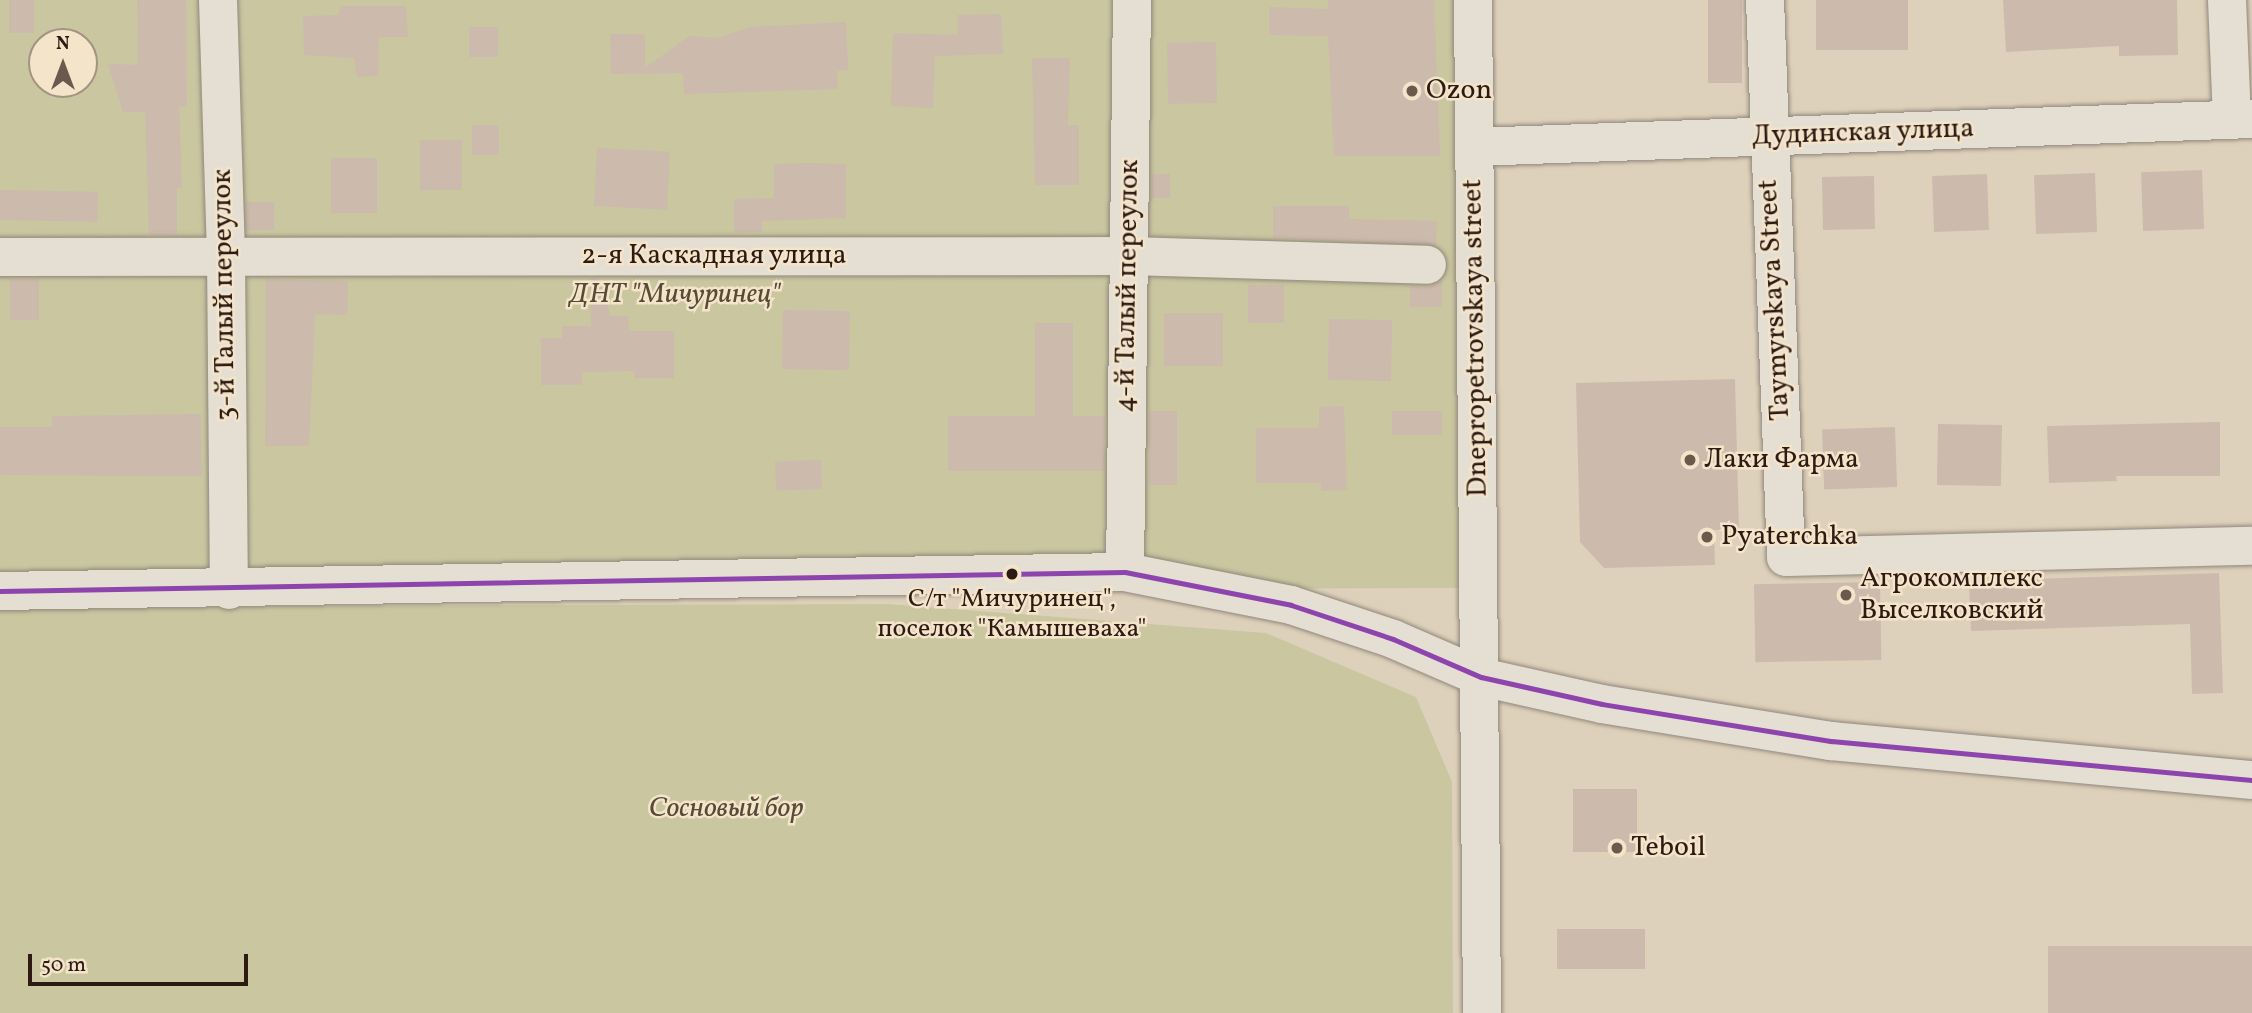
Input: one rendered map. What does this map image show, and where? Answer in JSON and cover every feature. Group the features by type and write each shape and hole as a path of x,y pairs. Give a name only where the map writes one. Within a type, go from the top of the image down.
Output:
{"street":[{"name":"3-й Талый переулок","path":"218,0 226,255 229,590"},
{"name":"4-й Талый переулок","path":"1125,572 1132,0"},
{"name":"Dnepropetrovskaya street","path":"1473,0 1482,1013"},
{"name":"Taymyrskaya Street","path":"1765,0 1767,137 1786,557 2252,546"},
{"path":"2227,0 2242,119"},
{"name":"Дудинская улица","path":"1474,147 2242,119"},
{"name":"2-я Каскадная улица","path":"0,257 1129,256 1427,265"},
{"path":"0,591 229,590 1125,572 1291,605 1393,639 1481,677 1602,704 1831,741 2252,780"}],"green space":[{"name":"ДНТ \"Мичуринец\"","path":"0,0 1460,0 1472,588 0,591"},
{"name":"Сосновый бор","path":"887,604 1266,633 1416,697 1452,782 1453,1013 0,1013 0,607"}],"building":[{"path":"9,0 34,0 34,28 28,28 28,33 9,33"},
{"path":"137,0 186,0 187,107 179,107 182,188 177,188 177,235 149,235 145,112 123,112 108,64 138,65"},
{"path":"1328,0 1434,0 1440,156 1334,156 1328,36 1269,35 1269,7 1328,9"},
{"path":"1708,0 1742,0 1742,83 1708,83"},
{"path":"1816,0 1908,0 1908,50 1816,50"},
{"path":"2003,0 2177,0 2178,55 2119,56 2119,46 2006,52"},
{"path":"340,6 406,6 408,37 379,37 378,76 357,77 354,58 304,55 303,16 339,15"},
{"path":"1001,14 1003,54 935,56 933,108 891,106 893,33 958,35 957,15"},
{"path":"846,22 848,70 837,71 838,89 684,94 683,73 611,74 610,34 645,34 645,68 689,36 718,38 750,27"},
{"path":"469,27 498,27 498,57 469,57"},
{"path":"1216,42 1217,103 1168,104 1167,43"},
{"path":"1032,58 1070,58 1068,125 1079,125 1079,185 1035,185"},
{"path":"472,125 499,125 499,155 472,155"},
{"path":"420,140 462,140 462,190 420,190"},
{"path":"597,148 670,152 667,210 594,206"},
{"path":"331,158 377,158 377,213 331,213"},
{"path":"774,164 846,164 846,218 762,221 762,232 734,233 734,199 774,198"},
{"path":"2202,170 2204,229 2143,231 2141,172"},
{"path":"2095,173 2097,232 2036,234 2034,175"},
{"path":"1152,174 1170,174 1170,198 1152,198"},
{"path":"1987,174 1989,230 1934,232 1932,176"},
{"path":"1874,176 1875,229 1823,230 1822,177"},
{"path":"0,190 98,192 97,222 0,220"},
{"path":"246,202 274,202 274,230 246,230"},
{"path":"1273,206 1349,206 1349,219 1437,221 1436,246 1273,238"},
{"path":"590,278 597,278 611,316 628,316 629,331 674,331 674,378 634,378 634,371 582,372 582,385 541,385 541,338 562,338 562,326 591,326"},
{"path":"10,279 39,279 39,320 10,320"},
{"path":"266,279 348,281 347,315 315,314 309,446 265,446"},
{"path":"1442,280 1442,307 1410,307 1410,286 1427,287"},
{"path":"1248,285 1284,285 1284,323 1248,323"},
{"path":"783,310 850,311 849,370 782,369"},
{"path":"1164,313 1223,313 1223,366 1164,366"},
{"path":"1329,319 1392,320 1391,381 1328,380"},
{"path":"1035,323 1073,323 1073,416 1105,416 1104,471 948,471 948,416 1035,416"},
{"path":"1735,379 1739,529 1714,530 1715,565 1604,568 1580,542 1576,383"},
{"path":"1344,406 1347,490 1321,491 1321,483 1256,483 1256,428 1319,428 1319,407"},
{"path":"1149,411 1177,411 1177,485 1149,485"},
{"path":"1392,411 1442,411 1442,435 1392,435"},
{"path":"201,414 202,476 0,475 0,427 52,427 52,416"},
{"path":"2220,422 2220,476 2116,476 2117,481 2049,483 2047,426"},
{"path":"1938,424 2002,425 2001,486 1937,485"},
{"path":"1895,427 1897,487 1824,490 1822,430"},
{"path":"821,460 822,489 776,491 775,462"},
{"path":"2219,573 2223,693 2192,694 2190,624 1971,631 1969,581"},
{"path":"1880,582 1881,660 1755,662 1754,584"},
{"path":"1573,789 1637,789 1637,852 1573,852"},
{"path":"1557,929 1645,929 1645,969 1557,969"},
{"path":"2048,946 2252,946 2252,1013 2048,1013"}],"transit line":[{"path":"0,591 1125,572 1291,605 1393,639 1481,677 1602,704 1831,741 2252,780"}],"place":[{"name":"Ozon","path":"1412,91"},
{"name":"Лаки Фарма","path":"1690,460"},
{"name":"Pyaterchka","path":"1707,537"},
{"name":"С/т \"Мичуринец\", поселок \"Камышеваха\"","path":"1012,574"},
{"name":"Агрокомплекс Выселковский","path":"1846,595"},
{"name":"Teboil","path":"1617,848"}]}
